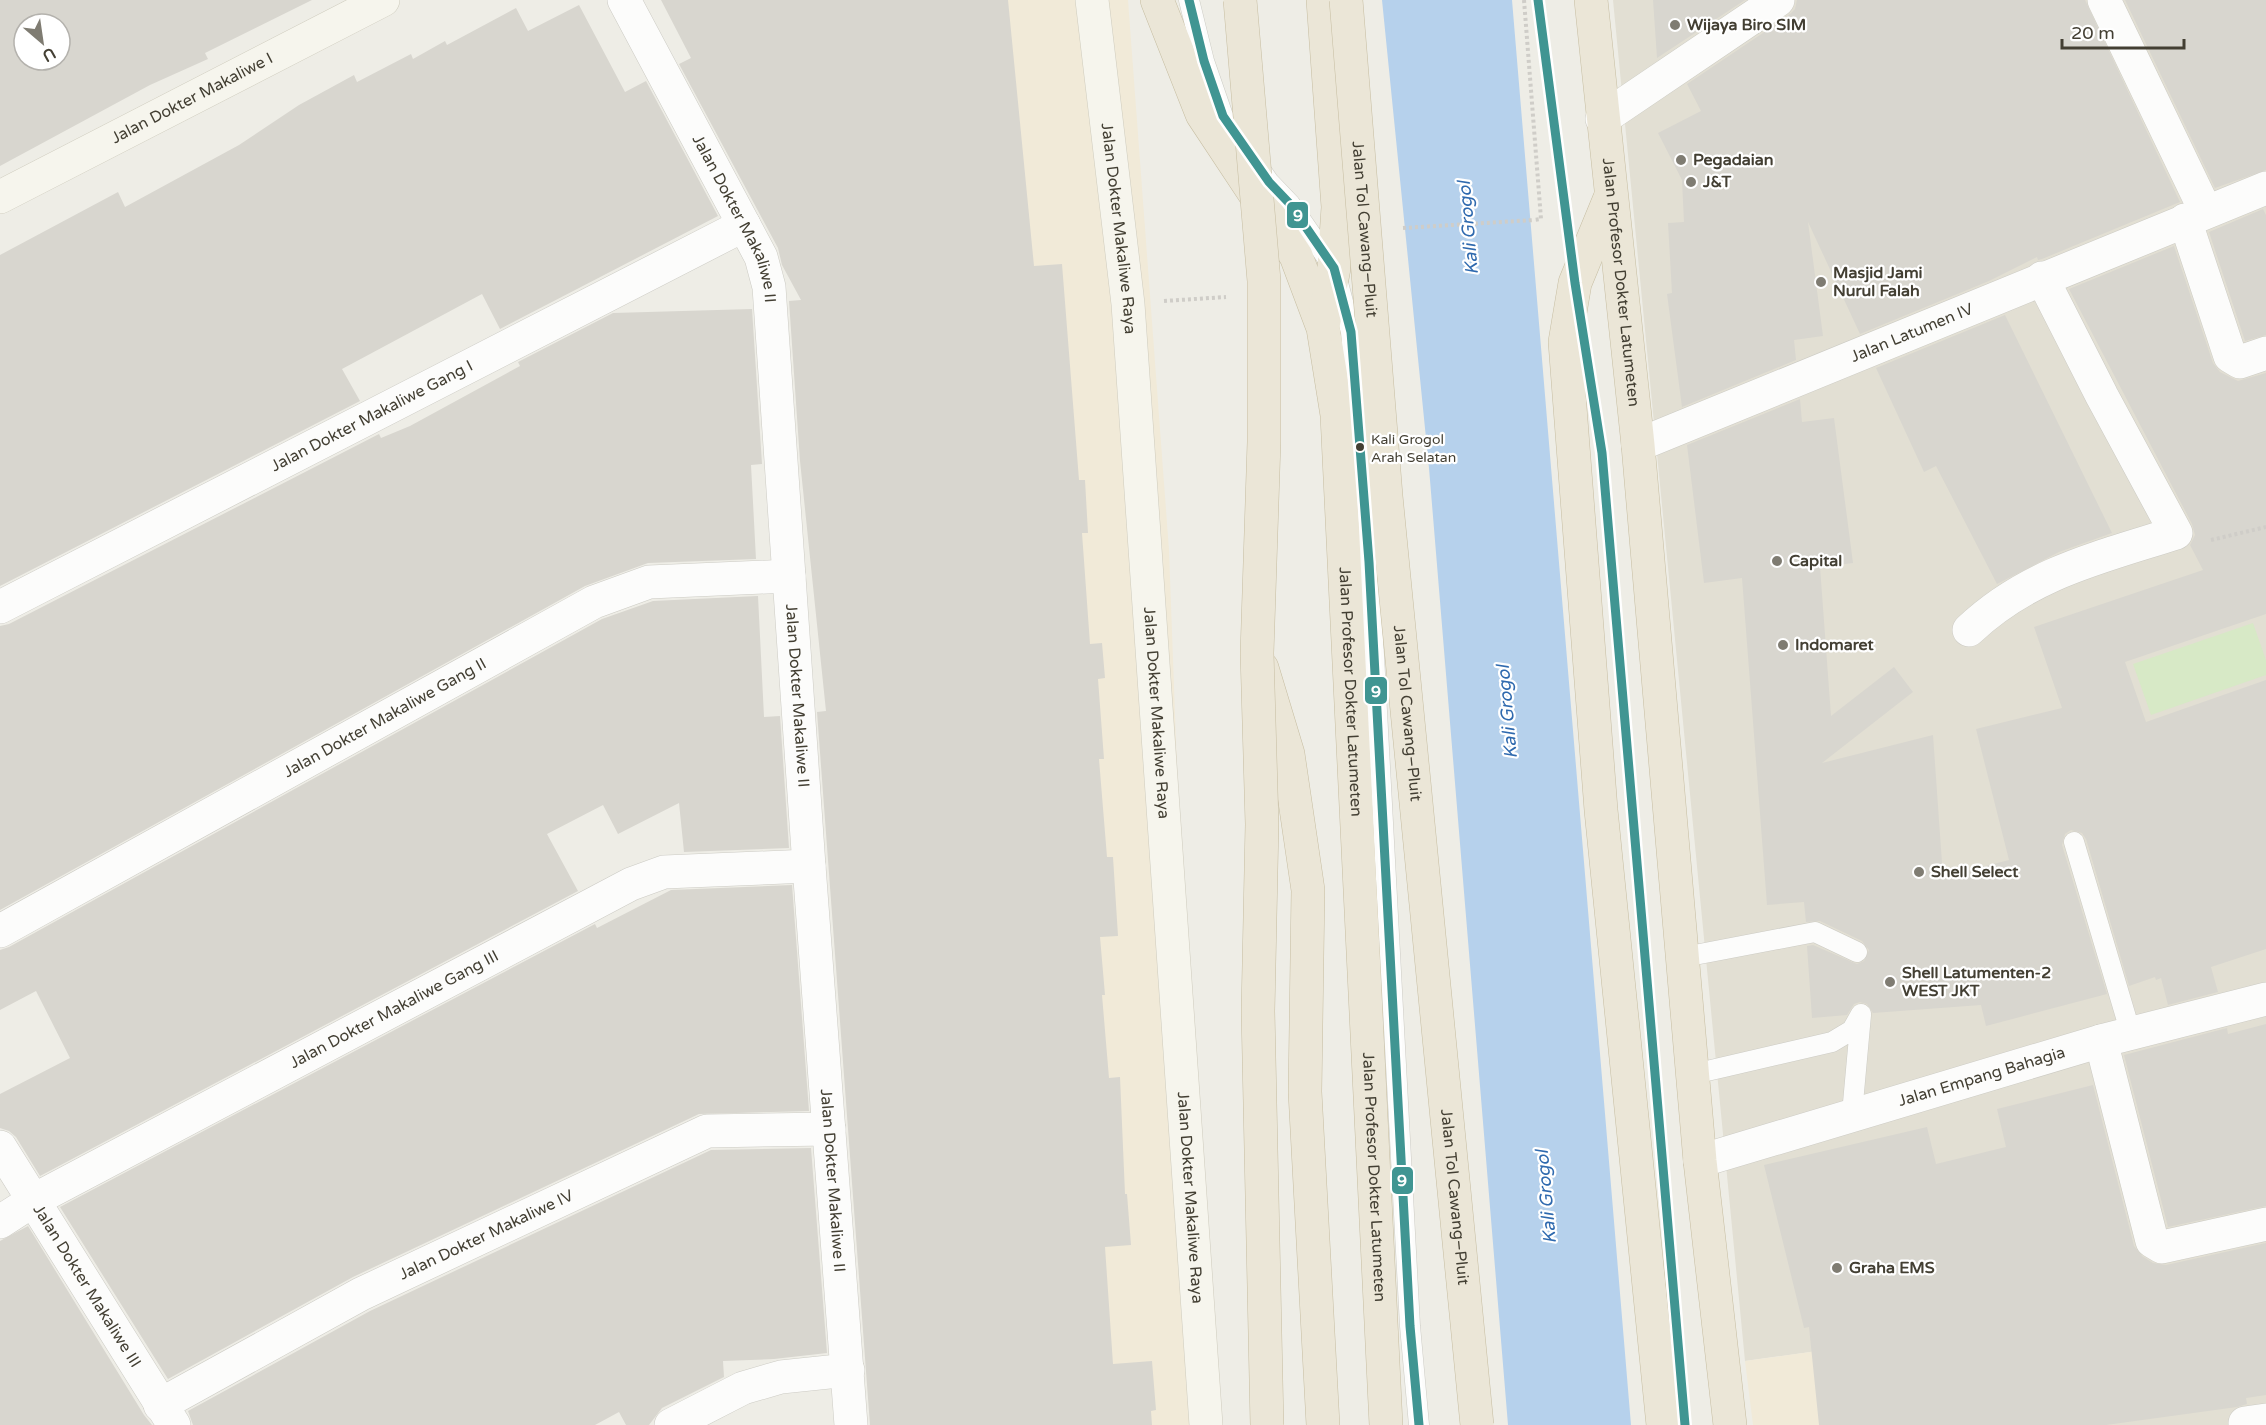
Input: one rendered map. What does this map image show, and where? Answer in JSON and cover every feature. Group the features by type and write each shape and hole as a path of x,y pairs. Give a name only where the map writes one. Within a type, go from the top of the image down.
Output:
{"highway":[{"name":"Jalan Profesor Dokter Latumeten","path":"1157,0 1202,114 1296,256 1323,328 1337,415 1386,1425"},
{"path":"1239,0 1264,281 1264,442 1257,653 1262,824 1258,1011 1267,1425"},
{"path":"1323,0 1338,207 1334,268 1323,328"},
{"name":"Jalan Tol Cawang–Pluit","path":"1346,0 1386,496 1477,1425"},
{"name":"Jalan Profesor Dokter Latumeten","path":"1591,0 1638,445 1700,1161 1730,1425"},
{"path":"1612,193 1575,283 1565,342 1600,810 1663,1425"},
{"path":"1257,653 1288,753 1308,890 1305,1092 1323,1425"}],"street":[{"name":"Jalan Dokter Makaliwe I","path":"0,196 383,0"},
{"name":"Jalan Dokter Makaliwe II","path":"624,0 761,257 769,287 851,1425"},
{"name":"Jalan Dokter Makaliwe Raya","path":"1092,0 1128,304 1206,1425"},
{"path":"1602,119 1778,0"},
{"path":"2104,0 2195,216 2230,356 2240,362 2266,353"},
{"name":"Jalan Latumen IV","path":"1638,445 2266,188"},
{"name":"Jalan Dokter Makaliwe Gang I","path":"0,607 744,225"},
{"path":"1970,630 2022,588 2078,565 2176,532 2102,396 2042,278"},
{"name":"Jalan Dokter Makaliwe Gang II","path":"0,931 594,602 649,582 789,576"},
{"name":"Jalan Dokter Makaliwe Gang III","path":"0,1222 34,1200 631,884 664,872 809,866"},
{"name":"Jalan Empang Bahagia","path":"1700,1161 1852,1114 2116,1038 2266,999"},
{"path":"2116,1038 2152,1241 2162,1247 2266,1224"},
{"name":"Jalan Dokter Makaliwe IV","path":"167,1415 361,1294 707,1131 829,1129"},
{"name":"Jalan Dokter Makaliwe III","path":"0,1147 167,1415"},
{"path":"671,1425 743,1389 781,1377 848,1370"}],"lane":[{"path":"1189,0 1203,61 1223,116 1269,182 1290,204 1334,268 1351,332 1360,426 1410,1314 1419,1425"},
{"path":"2074,842 2116,1038"},
{"path":"1684,957 1815,932 1857,952"},
{"path":"1694,1074 1832,1042 1852,1030 1861,1014 1852,1114"}],"path":[{"path":"1402,228 1541,219 1524,0"},
{"path":"2176,532 2186,538 2200,541 2237,536 2266,527"}],"shaded area":[{"path":"886,0 1128,0 1169,550 1201,1425 1021,1425"},
{"path":"1613,0 2266,0 2266,1425 2095,1425 2089,1313 1745,1361"},
{"path":"2090,1313 2095,1425 1753,1425 1745,1361"}],"green space":[{"path":"2253,623 2266,660 2266,675 2151,715 2133,664"}],"water":[{"name":"Kali Grogol","path":"1382,0 1512,0 1631,1425 1508,1425 1429,468"}],"building":[{"path":"0,0 312,0 205,53 208,59 150,85 0,166"},
{"path":"661,0 1008,0 1034,266 1062,264 1079,480 1085,480 1088,533 1082,533 1090,644 1102,643 1105,678 1098,679 1104,759 1099,759 1107,857 1113,857 1118,936 1100,937 1105,995 1102,995 1109,1078 1120,1077 1125,1194 1127,1194 1131,1245 1105,1247 1113,1364 1152,1361 1156,1410 1151,1411 1152,1425 870,1425 817,712 826,711 800,461 789,301 801,300 782,265 778,248 679,64 691,58"},
{"path":"1653,0 1745,0 1657,58"},
{"path":"1797,0 2085,0 2180,202 2042,259 2038,260 2037,257 1989,281 1860,334 1808,222 1823,336 1794,340 1796,360 1682,407 1667,294 1672,293 1668,223 1684,222 1682,180 1658,133 1701,111 1687,84 1788,16 1795,9"},
{"path":"2125,0 2266,0 2266,170 2215,188"},
{"path":"579,5 625,92 646,81 718,216 500,329 482,294 342,369 360,401 0,586 0,255 118,192 125,207 239,145 299,105 354,75 357,82 411,54 413,59 445,41 447,45 516,8 528,31"},
{"path":"2263,209 2266,215 2266,335 2245,341 2209,232"},
{"path":"2174,246 2213,363 2220,372 2238,381 2266,373 2266,614 2125,662 2146,722 2266,680 2266,949 2211,967 2218,992 2168,1005 2161,978 2156,980 2155,977 2129,986 2086,839 2082,833 2071,830 2065,834 2062,845 2107,994 1986,1026 1981,1005 1873,1013 1867,1004 1860,1002 1854,1004 1847,1015 1812,1018 1807,946 1813,945 1857,964 1864,961 1869,950 1862,941 1820,921 1806,922 1804,902 1767,905 1742,578 1704,583 1687,445 1800,399 1802,422 1834,418 1853,563 1820,567 1831,716 1894,667 1913,692 1822,763 1933,735 1943,877 2009,860 1976,729 2062,708 2034,627 2203,570 2190,545 2195,535 2192,524 2069,289"},
{"path":"752,309 762,464 751,465 756,559 648,563 585,586 0,910 0,626 9,624 379,434 381,438 410,426 520,366 518,362 613,313"},
{"path":"2005,315 2112,533 2059,552 1997,584 1936,466 1924,472 1876,368"},
{"path":"758,596 764,717 780,716 789,848 684,852 679,803 618,834 603,805 547,834 578,891 40,1176 16,1137 0,1128 0,1094 70,1058 36,991 0,1010 0,950 602,619 653,601"},
{"path":"792,885 809,1111 699,1114 353,1277 168,1379 60,1207 595,924 597,928 671,890"},
{"path":"2266,1024 2266,1206 2168,1227 2124,1055 2227,1028 2228,1034"},
{"path":"2093,1085 2134,1246 2142,1256 2153,1263 2166,1265 2266,1243 2266,1395 2246,1398 2247,1404 2237,1407 2106,1425 1819,1425 1809,1327 1804,1328 1764,1165 1927,1127 1936,1164 2006,1147 1997,1109"},
{"path":"811,1148 827,1353 774,1359 723,1361 724,1377 662,1408 649,1425 626,1425 619,1412 595,1425 193,1425 188,1411 370,1311 711,1150"},
{"path":"28,1226 152,1425 0,1425 0,1241"}],"transit line":[{"name":"9","path":"1189,0 1204,61 1223,116 1269,182 1290,204 1334,268 1351,332 1369,562 1410,1326 1419,1425"},
{"name":"9","path":"1538,0 1575,283 1602,453 1685,1425"}],"place":[{"name":"Wijaya Biro SIM","path":"1675,25"},
{"name":"Pegadaian","path":"1681,160"},
{"name":"J&T","path":"1691,182"},
{"name":"Masjid Jami Nurul Falah","path":"1821,282"},
{"name":"Kali Grogol Arah Selatan","path":"1360,447"},
{"name":"Capital","path":"1777,561"},
{"name":"Indomaret","path":"1783,645"},
{"name":"Shell Select","path":"1919,872"},
{"name":"Shell Latumenten-2 WEST JKT","path":"1890,982"},
{"name":"Graha EMS","path":"1837,1268"}]}
